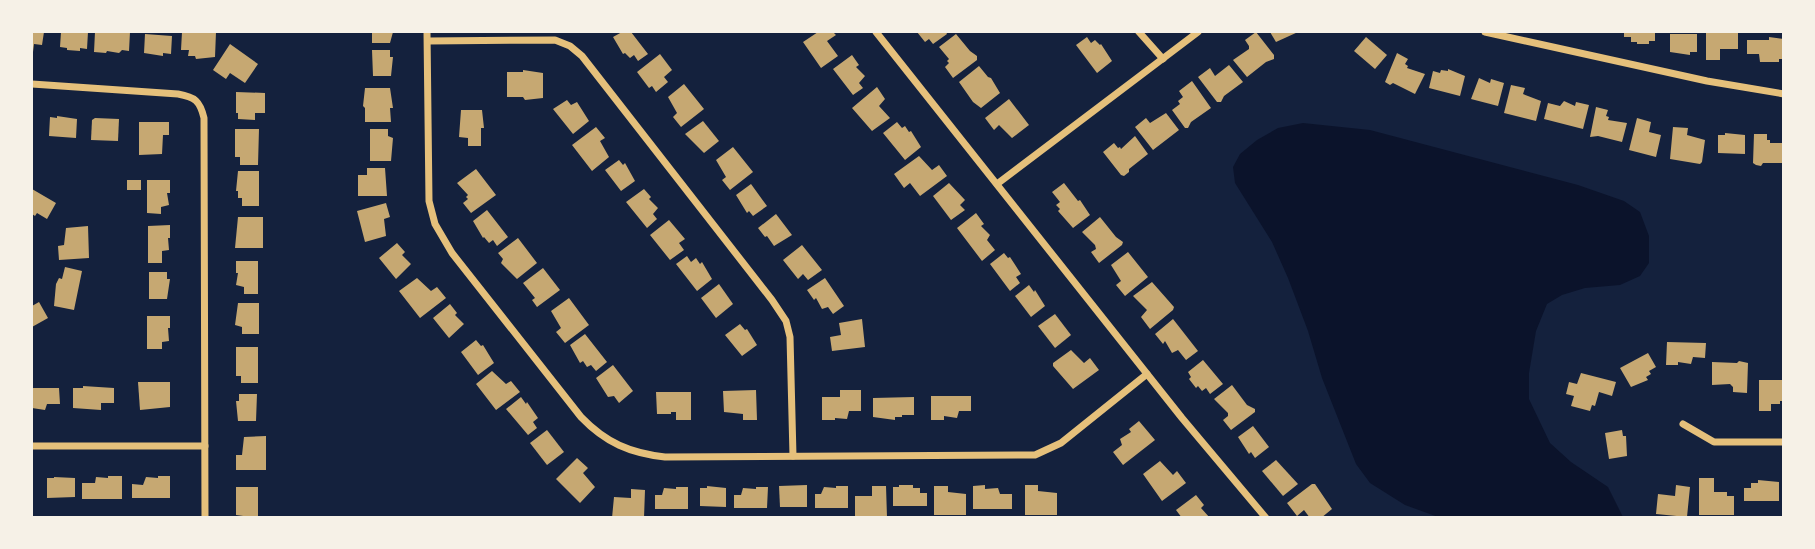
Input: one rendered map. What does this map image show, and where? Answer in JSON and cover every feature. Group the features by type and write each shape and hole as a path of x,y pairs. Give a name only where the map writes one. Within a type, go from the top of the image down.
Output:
{"street":[{"path":"428,32 429,201 435,224 452,253 581,417 604,438 627,450 665,457 1035,455 1060,443 1147,374"},
{"path":"876,32 1147,374 1266,517"},
{"path":"1139,32 1163,59"},
{"path":"997,184 1198,32"},
{"path":"1485,32 1707,81 1783,94"},
{"path":"428,41 555,40 570,46 582,56 786,321 790,337 793,456"},
{"path":"32,84 190,96 201,105 204,118 205,517"},
{"path":"1683,424 1714,442 1783,442"},
{"path":"32,446 205,446"}],"water":[{"path":"1303,123 1370,130 1578,185 1624,201 1640,212 1649,236 1649,263 1640,276 1620,285 1585,288 1562,295 1547,304 1536,331 1529,373 1529,399 1550,443 1571,462 1608,487 1623,517 1438,517 1405,505 1370,483 1356,464 1322,378 1288,278 1272,242 1235,183 1233,167 1240,154 1278,128"}],"building":[{"path":"32,32 44,32 42,45 34,44 33,52"},
{"path":"61,32 88,32 87,49 80,48 80,51 60,47"},
{"path":"95,32 130,32 129,51 94,52"},
{"path":"182,32 216,32 215,57 196,59 195,56 188,56 189,50 181,50"},
{"path":"372,32 393,32 390,43 372,43"},
{"path":"622,32 631,32 648,54 638,61 634,55 630,58 623,54 613,37"},
{"path":"818,32 833,32 836,35 827,41 838,56 821,68 803,42"},
{"path":"917,32 947,34 933,44 929,39 925,42"},
{"path":"1256,32 1274,55 1274,59 1247,77 1233,60 1249,49 1245,40"},
{"path":"1270,32 1298,32 1276,42"},
{"path":"1624,32 1655,32 1655,41 1637,44 1631,42 1631,37 1624,37"},
{"path":"1706,32 1738,32 1738,49 1720,49 1720,60 1706,60"},
{"path":"145,34 172,36 171,54 163,53 163,56 144,53"},
{"path":"956,34 977,56 977,60 953,78 945,67 949,59 939,47"},
{"path":"1670,34 1697,34 1697,52 1690,52 1690,55 1670,52"},
{"path":"1087,37 1091,43 1095,40 1101,44 1112,61 1097,73 1076,45"},
{"path":"1366,37 1387,55 1375,69 1354,51"},
{"path":"1769,37 1784,39 1784,59 1779,59 1779,62 1760,62 1759,54 1747,54 1747,40 1769,40"},
{"path":"230,44 258,64 245,83 230,73 226,79 213,70"},
{"path":"372,50 390,50 390,57 393,57 391,76 373,76"},
{"path":"1397,53 1408,59 1405,64 1407,68 1425,74 1415,94 1385,82"},
{"path":"660,54 672,70 664,77 668,82 656,92 652,86 649,88 637,72"},
{"path":"852,55 859,65 856,67 865,76 859,83 863,88 853,95 833,69"},
{"path":"1229,65 1243,82 1224,96 1221,102 1217,102 1198,77 1210,68 1215,76"},
{"path":"979,66 991,78 1000,93 981,108 973,102 959,82"},
{"path":"1448,69 1465,76 1460,96 1429,88 1433,71 1440,73 1441,70"},
{"path":"523,70 543,73 543,98 525,100 523,97 507,97 507,72"},
{"path":"1479,78 1490,83 1491,79 1504,83 1498,106 1471,99"},
{"path":"1192,81 1211,108 1185,128 1172,110 1180,104 1178,101 1183,97 1179,91"},
{"path":"684,84 704,109 681,127 673,117 677,113 668,97"},
{"path":"1511,85 1525,88 1523,94 1541,101 1536,121 1504,113"},
{"path":"877,87 885,99 879,106 890,118 872,131 852,108"},
{"path":"365,88 390,88 393,108 390,108 391,122 365,122"},
{"path":"236,92 265,93 265,113 255,113 255,120 238,119"},
{"path":"1009,99 1029,125 1012,138 999,125 994,130 985,118"},
{"path":"567,100 571,105 577,102 589,121 573,134 553,109"},
{"path":"1564,101 1575,106 1576,102 1589,105 1583,129 1544,119 1548,103 1560,106"},
{"path":"1596,107 1608,110 1608,120 1627,123 1622,142 1598,136 1590,137"},
{"path":"461,110 482,110 484,128 481,128 481,146 468,146 468,138 459,137"},
{"path":"1166,113 1179,130 1153,150 1135,127 1146,118 1150,123"},
{"path":"50,117 77,119 76,138 49,136"},
{"path":"1637,118 1651,122 1649,132 1661,135 1656,157 1629,150"},
{"path":"119,119 118,141 91,140 92,120"},
{"path":"703,121 719,141 704,153 685,134"},
{"path":"139,122 169,122 169,135 163,135 162,154 139,155"},
{"path":"897,122 902,128 905,126 911,131 921,147 905,160 883,133"},
{"path":"596,127 605,138 600,141 609,157 592,171 572,145"},
{"path":"1673,127 1688,128 1687,135 1705,140 1700,164 1670,159"},
{"path":"235,129 259,129 258,165 240,165 240,157 235,157"},
{"path":"370,129 388,129 388,136 393,138 391,161 370,161"},
{"path":"1754,134 1767,134 1770,143 1784,143 1784,163 1763,163 1761,166 1753,163"},
{"path":"1718,135 1745,135 1745,154 1718,153"},
{"path":"1135,136 1148,154 1124,176 1103,152 1114,143 1121,149"},
{"path":"733,147 753,172 730,190 722,180 726,177 716,160"},
{"path":"919,156 932,170 939,165 947,176 920,196 910,183 904,188 894,174"},
{"path":"619,160 623,165 625,163 635,181 621,191 605,170"},
{"path":"367,168 385,168 387,196 358,196 358,175 367,175"},
{"path":"476,169 496,195 471,213 463,203 468,199 468,195 457,183"},
{"path":"238,171 259,171 259,206 242,206 242,198 238,198 236,191"},
{"path":"127,180 141,180 141,190 127,190"},
{"path":"147,180 170,180 170,193 167,193 169,205 161,207 161,214 147,213"},
{"path":"949,183 965,200 960,205 965,210 951,220 933,196"},
{"path":"1064,183 1090,215 1073,228 1058,211 1060,209 1056,205 1060,202 1052,192"},
{"path":"751,184 767,206 753,216 749,211 747,213 736,195"},
{"path":"32,189 56,203 47,219 37,213 35,216 32,214"},
{"path":"644,189 658,208 653,214 657,219 647,228 626,202"},
{"path":"386,203 390,217 384,219 386,236 365,242 357,211"},
{"path":"487,210 508,237 497,246 493,240 489,243 483,238 473,221"},
{"path":"976,213 984,224 981,226 990,235 987,240 995,250 982,261 957,228"},
{"path":"776,214 792,235 774,246 758,228"},
{"path":"238,217 263,217 263,248 235,248"},
{"path":"1100,217 1123,242 1099,263 1091,252 1096,249 1095,245 1082,232"},
{"path":"669,220 685,239 679,243 684,250 670,260 650,235"},
{"path":"170,225 169,250 162,251 162,263 148,263 148,226"},
{"path":"88,226 89,258 59,260 58,246 64,245 66,228"},
{"path":"518,238 537,263 517,279 501,263 503,259 498,253"},
{"path":"397,243 405,252 402,255 411,264 396,279 379,258"},
{"path":"802,245 822,270 808,280 803,274 798,279 783,260"},
{"path":"1128,252 1148,277 1125,296 1116,285 1121,281 1111,265"},
{"path":"1004,253 1010,257 1021,274 1016,277 1020,283 1010,291 990,264"},
{"path":"687,256 691,262 696,258 700,264 702,262 712,279 697,291 676,264"},
{"path":"236,261 258,261 258,294 244,294 244,287 236,285"},
{"path":"65,267 82,271 74,310 54,306 56,284 59,278 62,279"},
{"path":"543,268 560,290 537,307 532,300 535,298 523,283"},
{"path":"149,272 167,272 167,279 170,279 167,299 149,299"},
{"path":"417,278 431,291 437,287 446,298 420,318 399,291"},
{"path":"825,278 844,306 833,314 828,307 822,309 816,298 814,300 807,290"},
{"path":"1152,282 1174,307 1150,329 1141,317 1147,310 1133,296"},
{"path":"719,284 733,304 716,318 701,298"},
{"path":"1029,285 1045,306 1031,317 1015,296"},
{"path":"569,298 589,325 565,343 556,332 561,328 551,311"},
{"path":"39,302 48,318 32,327 32,306"},
{"path":"238,303 259,303 259,334 242,334 242,327 235,325"},
{"path":"450,304 457,313 455,315 464,324 449,338 433,318"},
{"path":"1055,314 1071,335 1055,348 1038,326"},
{"path":"147,316 170,316 169,341 162,342 162,349 147,349"},
{"path":"862,319 865,347 832,351 830,337 841,335 839,323"},
{"path":"1173,319 1198,351 1186,360 1178,350 1172,353 1165,341 1163,344 1155,334"},
{"path":"740,324 747,329 757,345 742,356 725,335"},
{"path":"585,334 607,362 596,371 591,365 587,367 583,361 580,363 570,345"},
{"path":"476,340 483,345 494,363 478,375 461,352"},
{"path":"1667,342 1706,343 1705,358 1693,357 1691,364 1678,362 1678,365 1666,365"},
{"path":"236,347 258,347 258,383 241,383 241,376 236,376"},
{"path":"1071,350 1084,363 1090,358 1099,370 1073,389 1053,366 1053,363"},
{"path":"1648,353 1656,367 1649,371 1651,374 1646,377 1648,380 1631,387 1620,368"},
{"path":"1203,360 1223,384 1210,394 1206,388 1202,391 1198,386 1196,388 1189,379 1191,377 1188,372"},
{"path":"1712,362 1748,363 1747,393 1733,392 1730,384 1712,385"},
{"path":"613,365 633,391 619,403 614,396 608,397 596,378"},
{"path":"492,371 506,384 511,381 520,392 496,410 476,384"},
{"path":"1581,373 1616,382 1612,396 1599,392 1595,406 1592,405 1590,411 1571,406 1574,396 1566,394 1569,382 1577,384"},
{"path":"1759,380 1784,380 1784,401 1771,404 1771,411 1759,411"},
{"path":"138,382 170,382 170,407 140,410"},
{"path":"1232,385 1255,412 1231,430 1223,420 1228,413 1214,399"},
{"path":"32,388 59,388 60,404 47,404 45,410 32,408"},
{"path":"73,388 114,388 114,403 101,403 101,410 73,408"},
{"path":"756,390 757,420 743,420 743,414 724,412 723,391"},
{"path":"840,390 861,390 861,411 849,411 847,419 822,420 822,397 840,397"},
{"path":"656,392 691,392 691,420 676,420 676,412 657,414"},
{"path":"239,394 257,394 256,421 238,421 236,401 239,401"},
{"path":"931,396 971,396 971,411 959,411 957,418 944,416 944,420 931,420"},
{"path":"521,397 538,418 533,422 537,428 528,435 506,409"},
{"path":"914,397 914,415 902,415 895,417 895,420 873,417 873,398"},
{"path":"1139,421 1155,440 1123,465 1113,452 1122,445 1120,439 1131,432 1129,429"},
{"path":"1253,426 1269,447 1255,458 1251,452 1249,454 1238,437"},
{"path":"547,430 564,452 547,465 530,443"},
{"path":"1622,430 1623,436 1626,436 1627,456 1609,459 1605,433"},
{"path":"266,436 266,470 236,470 236,455 242,455 244,437"},
{"path":"577,458 588,468 583,473 595,487 580,503 556,479"},
{"path":"1276,460 1298,484 1283,496 1262,471"},
{"path":"1160,461 1173,475 1177,471 1186,483 1162,501 1143,474"},
{"path":"122,476 122,499 82,499 82,483 95,483 96,477"},
{"path":"170,476 170,498 132,498 132,484 143,485 146,477"},
{"path":"47,478 75,478 75,497 47,498"},
{"path":"1699,478 1714,478 1714,492 1727,492 1727,496 1734,496 1734,515 1699,515"},
{"path":"1758,480 1779,482 1779,501 1744,501 1744,488 1751,488 1751,483 1758,483"},
{"path":"1315,484 1332,509 1321,518 1310,518 1304,510 1297,516 1287,503"},
{"path":"807,485 807,507 780,507 779,486"},
{"path":"913,485 913,488 920,488 920,493 927,493 927,506 893,506 893,487"},
{"path":"985,485 985,489 998,488 1000,494 1012,494 1012,509 973,509 973,486"},
{"path":"1025,485 1038,485 1038,491 1057,493 1057,515 1025,515"},
{"path":"1676,485 1690,487 1687,517 1656,514 1658,494 1675,496"},
{"path":"848,486 848,508 815,508 815,494 821,494 824,487"},
{"path":"872,486 886,486 887,517 855,517 855,496 872,496"},
{"path":"934,486 948,486 948,492 966,494 966,515 934,515"},
{"path":"236,487 258,487 258,518 236,515"},
{"path":"688,487 688,509 655,509 655,495 662,495 664,488"},
{"path":"768,487 767,508 734,508 734,495 741,495 743,488"},
{"path":"700,488 726,488 726,507 700,506"},
{"path":"631,489 645,490 644,518 612,518 614,497 631,498"},
{"path":"1196,495 1204,505 1201,508 1210,518 1182,518 1176,510"}]}
